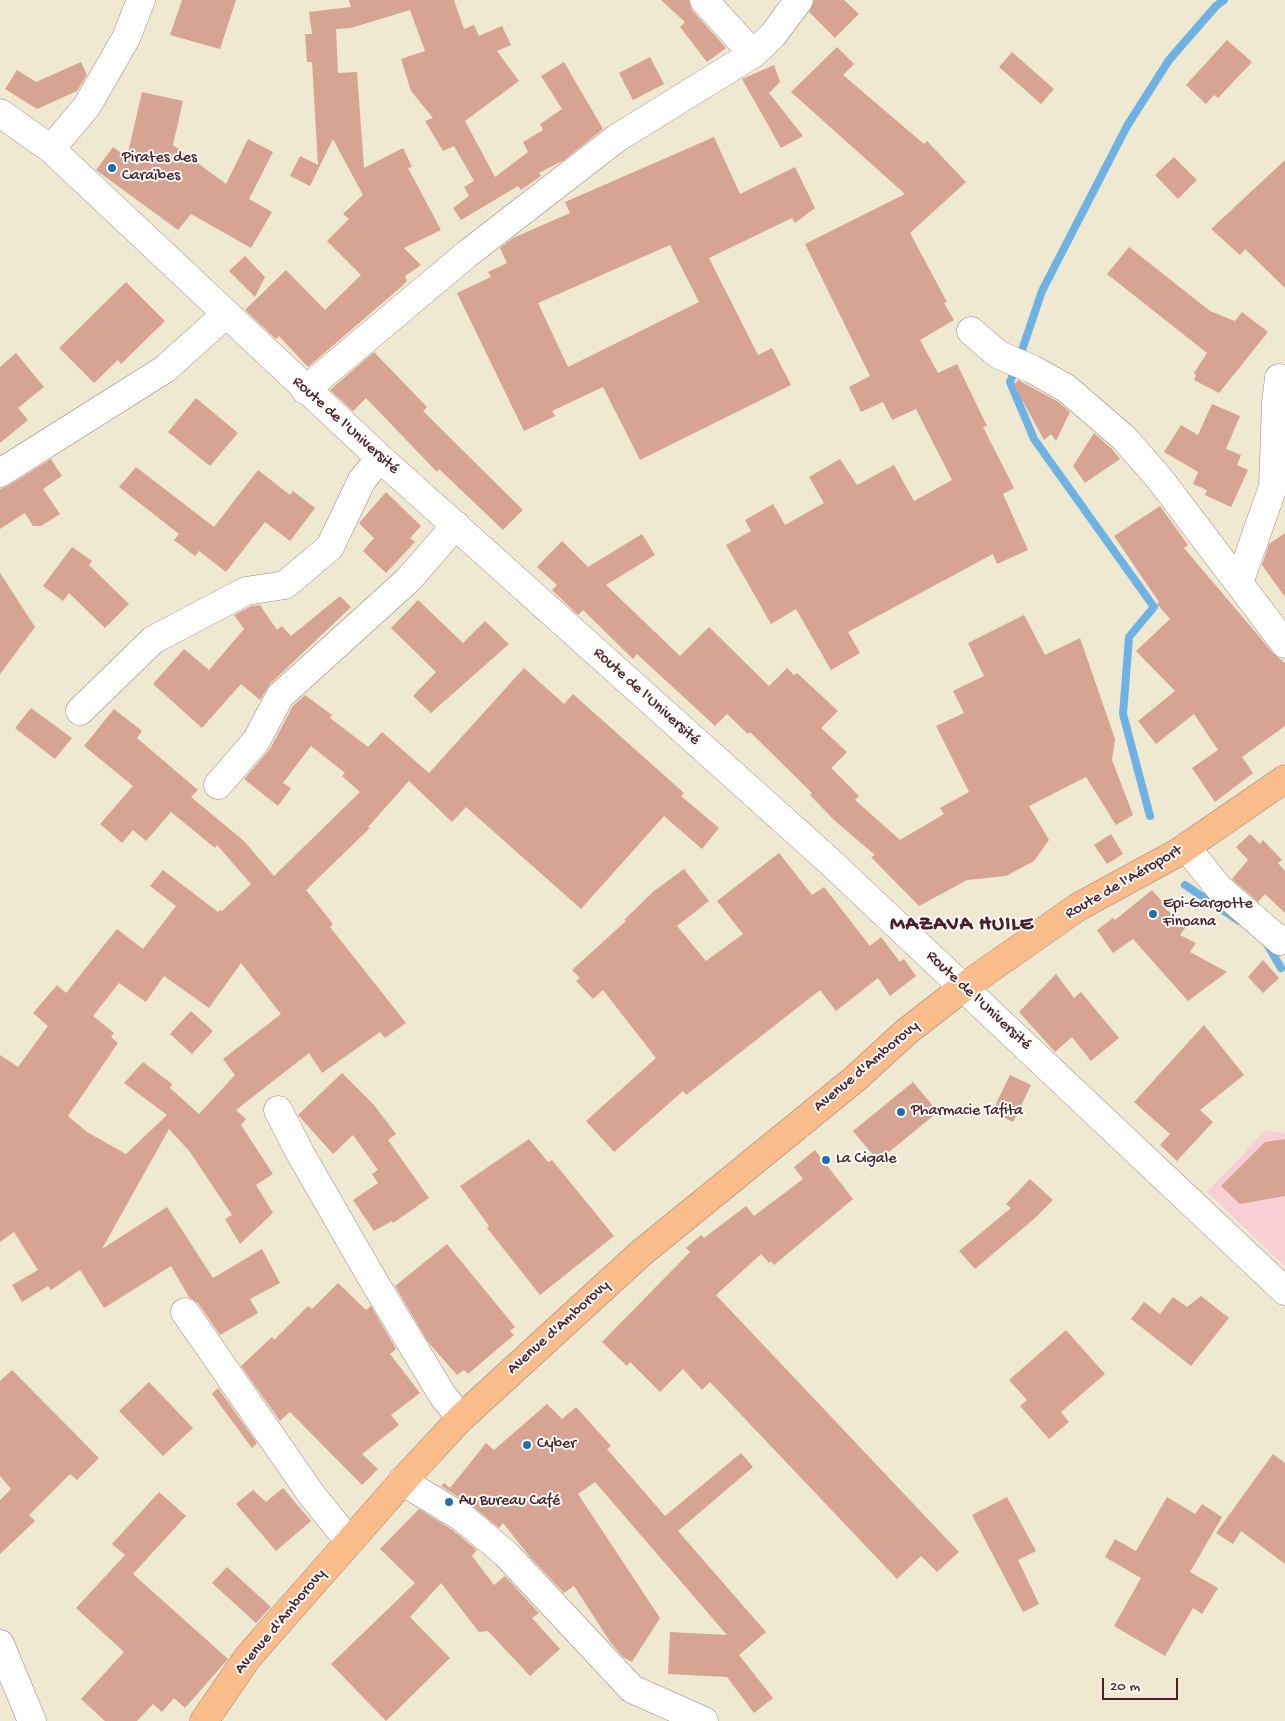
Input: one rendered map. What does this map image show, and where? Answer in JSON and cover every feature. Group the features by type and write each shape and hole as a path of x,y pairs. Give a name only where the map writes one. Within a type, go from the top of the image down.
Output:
{"main road":[{"name":"Route de l'Aéroport","path":"964,987 1078,907 1186,847 1285,780"},
{"name":"Avenue d'Amborovy","path":"204,1721 248,1657 402,1481 461,1418 640,1254 856,1078 906,1032 964,987"}],"street":[{"path":"51,148 87,106 126,38 141,0"},
{"path":"704,0 753,54"},
{"path":"305,390 467,254 617,138 753,54 773,35 799,0"},
{"name":"Route de l'Université","path":"0,113 51,148 305,390 826,859 1285,1291"},
{"path":"0,473 164,369 225,315"},
{"path":"972,331 999,355 1032,369 1066,388 1124,438 1159,478 1285,644"},
{"path":"1239,583 1273,486 1276,403 1279,378"},
{"path":"80,711 153,640 246,592 285,585 330,547 362,480 380,458"},
{"path":"218,784 256,740 280,696 408,580 456,525"},
{"path":"1186,847 1219,888 1284,941"},
{"path":"278,1110 300,1153 373,1280 442,1396 461,1418"},
{"path":"185,1312 311,1494 349,1541"},
{"path":"402,1481 463,1518 506,1554 632,1690 704,1721"},
{"path":"0,1644 32,1721"}],"shaded area":[{"path":"1266,1130 1285,1133 1285,1266 1207,1192"}],"building":[{"path":"182,0 236,0 220,49 170,35"},
{"path":"349,0 454,0 464,29 474,25 479,36 502,26 511,45 497,51 519,81 465,121 495,177 528,152 523,142 543,130 540,124 562,109 541,76 564,62 603,129 564,160 539,173 541,176 521,190 518,186 461,220 453,208 469,196 464,187 474,181 454,146 443,151 425,121 433,118 411,91 401,59 425,51 410,10 351,28 336,29 338,73 357,72 364,168 403,148 412,167 408,168 441,230 404,248 421,265 405,276 407,281 401,287 308,367 279,336 276,339 245,310 286,270 325,310 361,275 327,241 349,219 343,214 363,195 333,139 310,186 290,176 300,156 318,165 312,62 307,62 305,34 312,34 309,12 351,7"},
{"path":"661,0 689,0 692,10 726,48 707,62 680,27 685,22"},
{"path":"814,0 844,0 859,14 835,38 809,12"},
{"path":"1227,40 1252,62 1218,98 1214,95 1206,104 1186,85"},
{"path":"837,47 854,64 843,75 924,144 927,141 966,182 910,233 947,302 944,303 954,320 920,340 938,373 957,364 987,426 983,427 1014,488 1003,494 1028,550 997,564 993,554 848,632 860,653 831,670 796,609 771,624 726,545 751,531 745,520 773,504 785,525 824,503 809,477 840,459 857,485 894,465 914,501 952,480 916,409 892,420 883,402 861,412 849,387 870,376 805,244 905,194 791,92"},
{"path":"1012,52 1054,89 1041,104 999,67"},
{"path":"650,57 664,84 633,100 619,73"},
{"path":"81,62 87,75 77,91 37,109 5,89 17,70 36,82"},
{"path":"774,65 780,82 769,93 803,136 781,148 742,79"},
{"path":"142,92 183,101 173,145 226,184 248,139 273,152 249,199 272,212 251,248 191,214 178,230 96,170 113,147 127,157"},
{"path":"714,137 740,194 795,167 815,208 795,223 792,218 709,258 758,355 772,348 791,385 640,460 603,387 552,411 555,416 524,431 457,293 491,277 488,272 507,263 500,248 513,238 570,213 565,202","holes":["670,245 699,302 568,367 538,303"]},
{"path":"1174,157 1197,180 1178,199 1155,175"},
{"path":"1285,160 1285,288 1245,249 1240,255 1211,229"},
{"path":"1129,247 1210,311 1235,321 1242,312 1268,332 1219,393 1194,380 1196,375 1194,373 1207,353 1107,274"},
{"path":"245,256 265,277 255,297 229,271"},
{"path":"126,282 165,321 121,364 118,360 94,383 59,348"},
{"path":"374,352 427,407 423,411 523,510 503,530 439,469 437,472 366,398 353,411 330,390"},
{"path":"16,353 44,387 18,408 28,420 0,443 0,367"},
{"path":"1018,380 1057,401 1070,412 1056,441 1051,434 1044,440 1014,385"},
{"path":"196,398 238,433 210,466 168,432"},
{"path":"1212,404 1240,416 1226,449 1241,455 1237,465 1248,470 1231,507 1205,495 1207,490 1193,484 1198,472 1164,452 1181,425 1198,435"},
{"path":"1094,433 1120,459 1085,483 1073,466"},
{"path":"51,459 62,476 43,489 60,514 41,526 33,526 25,513 0,529 0,489"},
{"path":"136,467 214,527 258,470 290,495 293,491 315,508 290,541 265,522 226,572 199,551 195,556 174,540 179,534 119,487"},
{"path":"386,492 421,526 410,538 415,542 386,573 363,551 374,538 359,523"},
{"path":"1160,506 1188,545 1184,548 1273,653 1285,663 1285,726 1242,757 1253,773 1215,802 1192,768 1218,750 1194,714 1156,744 1138,721 1175,691 1136,651 1170,619 1157,604 1159,602 1114,536"},
{"path":"1285,533 1285,597 1262,565 1269,544"},
{"path":"642,534 655,555 606,585 680,656 709,627 769,686 787,668 794,675 797,673 838,711 821,728 847,752 831,768 859,796 855,800 900,840 944,814 940,808 969,792 936,726 964,713 953,691 984,676 968,643 1024,615 1045,655 1080,638 1115,739 1112,760 1133,815 1116,825 1086,777 1029,806 1049,840 1034,861 1006,876 967,880 919,906 871,857 875,855 834,820 810,795 812,793 750,732 748,734 727,714 715,726 637,654 633,659 583,610 578,615 552,590 557,585 537,567 562,541 588,567"},
{"path":"72,547 92,561 89,565 129,604 105,628 69,593 63,601 43,586"},
{"path":"0,573 35,627 0,674"},
{"path":"340,596 351,607 270,684 260,700 241,684 202,728 153,684 184,649 209,670 244,629 234,615 251,606 260,605 277,630 282,626 291,636"},
{"path":"418,600 463,643 485,621 509,644 431,713 413,696 436,672 391,628"},
{"path":"524,668 564,704 573,694 684,793 681,796 719,828 702,849 664,816 581,909 466,807 452,822 409,781 368,827 370,828 306,890 333,924 330,927 406,1023 385,1038 380,1032 322,1073 309,1053 236,1110 246,1119 241,1125 273,1174 256,1185 273,1213 240,1244 225,1219 232,1215 190,1152 169,1129 102,1249 167,1207 213,1278 262,1249 280,1283 250,1299 258,1313 220,1335 198,1303 189,1297 171,1266 104,1308 80,1270 51,1290 48,1286 22,1302 12,1285 38,1270 14,1232 0,1242 0,1055 18,1067 48,1026 33,1013 57,985 66,993 117,929 143,949 176,906 150,886 163,870 218,912 222,911 251,884 217,845 215,848 171,812 146,841 133,830 122,843 100,824 133,786 84,746 114,709 142,731 137,738 198,790 191,797 244,841 274,876 360,792 342,776 345,773 311,746 283,783 291,788 278,806 244,779 270,749 293,706 305,695 332,715 330,718 368,747 382,732 429,773","holes":["241,963 281,1014 223,1059 235,1075 199,1114 170,1088 172,1084 143,1062 124,1083 167,1115 126,1154 87,1132 68,1116 118,1043 111,1037 114,1033 93,1016 119,983 146,1002 164,976 209,1008"]},
{"path":"31,708 72,738 55,759 15,728"},
{"path":"1111,834 1123,854 1107,864 1094,845"},
{"path":"1250,834 1260,844 1263,840 1282,860 1278,863 1285,871 1285,913 1265,894 1258,902 1232,879 1248,860 1236,847"},
{"path":"779,853 812,895 824,887 870,946 881,937 900,962 904,959 916,976 890,996 878,978 836,1011 820,990 686,1095 683,1091 614,1152 586,1121 656,1058 603,990 593,999 576,981 580,978 572,970 626,921 624,920 654,891 684,869 709,901 677,926 706,961 743,934 717,901"},
{"path":"1152,890 1167,907 1165,909 1188,924 1180,935 1196,943 1190,952 1227,972 1188,1001 1133,939 1113,953 1097,930 1113,918 1115,920"},
{"path":"1263,960 1279,978 1263,993 1248,977"},
{"path":"1056,974 1074,998 1081,992 1119,1038 1091,1061 1072,1037 1055,1052 1019,1012"},
{"path":"191,1011 213,1031 192,1054 170,1034"},
{"path":"1204,1025 1244,1075 1200,1110 1213,1122 1177,1161 1160,1145 1170,1134 1134,1102"},
{"path":"342,1073 374,1105 396,1134 388,1140 429,1198 393,1223 392,1221 374,1231 353,1200 378,1183 372,1174 378,1170 353,1135 333,1154 298,1115"},
{"path":"1010,1075 1031,1085 1013,1122 992,1112"},
{"path":"913,1082 938,1112 878,1161 853,1131"},
{"path":"529,1139 548,1162 552,1160 614,1236 540,1295 487,1228 489,1226 460,1186"},
{"path":"1285,1139 1285,1196 1240,1204 1221,1186 1265,1142"},
{"path":"815,1150 853,1199 774,1265 771,1261 769,1263 761,1254 716,1295 959,1552 937,1572 921,1556 897,1579 710,1382 702,1390 683,1369 660,1392 630,1362 627,1366 602,1342 690,1252 686,1248 701,1235 704,1238 746,1206 754,1216 803,1179 794,1167"},
{"path":"1030,1179 1053,1200 1034,1219 975,1269 959,1251 1011,1208 1006,1204"},
{"path":"447,1244 515,1327 510,1331 514,1335 468,1374 464,1370 457,1375 428,1342 395,1286"},
{"path":"338,1283 366,1310 371,1306 396,1349 390,1354 420,1393 391,1415 399,1425 362,1454 378,1469 362,1485 290,1412 280,1421 241,1366 272,1337 274,1340 308,1306 312,1309"},
{"path":"1201,1296 1229,1318 1191,1366 1131,1319 1144,1302 1160,1314 1173,1297 1187,1307"},
{"path":"1066,1330 1105,1374 1061,1412 1069,1422 1049,1439 1020,1406 1027,1400 1009,1380"},
{"path":"12,1370 99,1458 77,1480 70,1474 29,1515 35,1521 0,1554 0,1500 11,1489 0,1476 0,1381"},
{"path":"149,1382 193,1428 163,1456 119,1411"},
{"path":"218,1388 257,1443 252,1448 212,1394"},
{"path":"547,1404 562,1419 576,1407 611,1446 607,1449 665,1516 741,1453 753,1467 678,1531 766,1632 739,1655 773,1698 754,1713 727,1677 668,1674 670,1632 727,1635 595,1482 578,1494 660,1618 632,1662 623,1657 611,1643 574,1586 564,1593 530,1557 503,1523 499,1528 471,1505 441,1486 444,1483 450,1488 486,1443 494,1450"},
{"path":"1273,1454 1285,1463 1285,1564 1241,1531 1233,1544 1216,1533"},
{"path":"283,1488 311,1521 276,1551 236,1504 253,1490 266,1502"},
{"path":"159,1492 186,1516 133,1574 228,1659 185,1708 174,1698 162,1712 153,1704 137,1721 105,1721 81,1699 124,1652 76,1608 125,1555 112,1544"},
{"path":"1007,1497 1036,1551 1018,1560 1039,1604 1023,1612 972,1515"},
{"path":"1167,1497 1195,1514 1202,1504 1222,1517 1190,1572 1218,1588 1202,1614 1193,1608 1165,1656 1114,1626 1141,1578 1105,1557 1115,1539 1136,1551"},
{"path":"419,1509 454,1531 477,1550 472,1556 494,1585 505,1576 539,1613 532,1618 560,1649 530,1676 488,1631 479,1632 441,1583 410,1617 450,1658 386,1721 331,1664 415,1583 380,1549"},
{"path":"227,1567 271,1607 256,1623 212,1583"}],"waterway":[{"path":"1019,359 1042,291 1127,126 1169,60 1216,6 1224,0"},
{"path":"1015,370 1010,382 1034,439 1154,607 1129,637 1123,714 1150,816"},
{"path":"1185,885 1239,921"},
{"path":"1267,944 1281,968"}],"place":[{"name":"Pirates des Caraïbes","path":"112,168"},
{"name":"Epi-Gargotte Finoana","path":"1153,914"},
{"name":"Pharmacie Tafita","path":"901,1112"},
{"name":"La Cigale","path":"826,1160"},
{"name":"Cyber","path":"527,1445"},
{"name":"Au Bureau Café","path":"449,1502"}],"district":[{"name":"MAZAVA HUILE","path":"962,926"}]}
